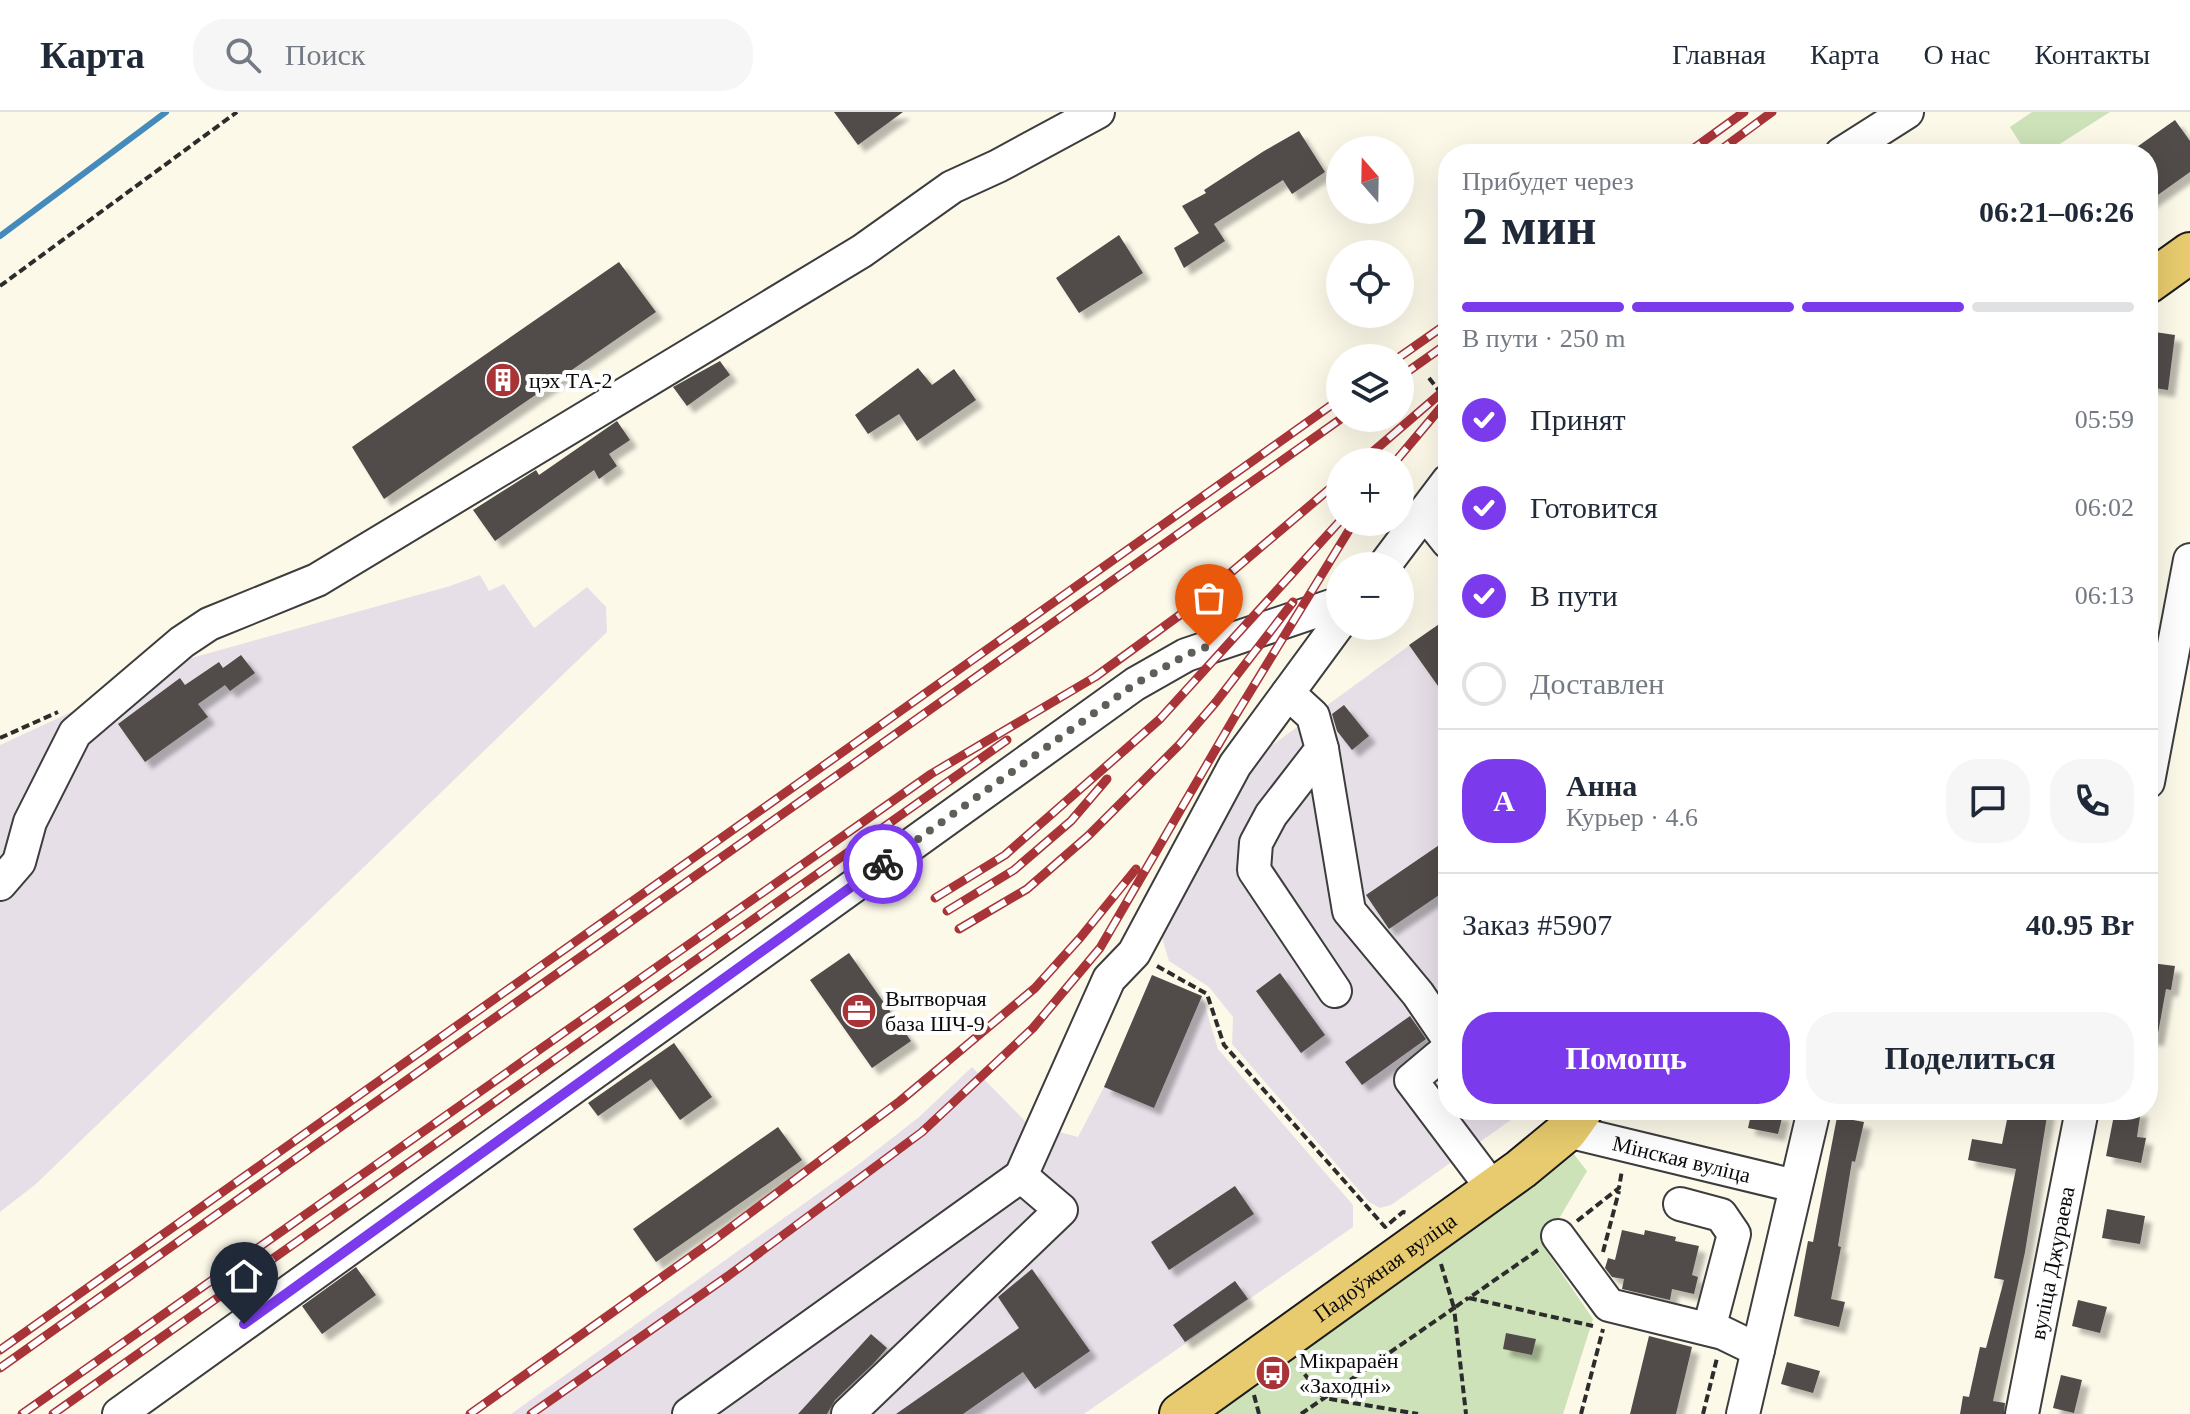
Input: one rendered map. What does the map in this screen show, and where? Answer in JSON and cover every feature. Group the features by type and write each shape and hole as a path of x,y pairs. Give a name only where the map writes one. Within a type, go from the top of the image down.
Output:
{"main road":[{"path":"2158,276 2190,253"},
{"name":"Падоўжная вуліца","path":"1180,1414 1493,1189 1575,1120"}],"street":[{"path":"0,884 19,862 30,822 75,733 182,642 209,624 317,580 862,251 952,187 1098,112"},
{"path":"1868,144 1907,112"},
{"path":"1395,552 1438,495"},
{"path":"1425,513 1438,529"},
{"path":"2158,732 2190,560"},
{"path":"119,1414 1135,684 1186,655 1326,608"},
{"path":"689,1414 1021,1176 1109,979 1134,953 1235,765 1327,640"},
{"path":"1288,693 1313,716 1322,749 1349,911 1418,994 1438,1023"},
{"path":"1322,749 1271,815 1256,843 1254,870 1335,991"},
{"path":"1438,1057 1411,1080 1438,1116"},
{"path":"1441,1120 1493,1189"},
{"name":"Мінская вуліца","path":"1575,1120 1795,1186"},
{"path":"1743,1414 1812,1120"},
{"name":"вуліца Джураева","path":"2022,1414 2080,1120"},
{"path":"848,1414 1061,1210 1021,1176"},
{"path":"1680,1204 1721,1215 1734,1234 1709,1329"},
{"path":"1558,1236 1609,1305 1709,1329 1758,1350"}],"path":[{"path":"0,286 237,112"},
{"path":"1429,378 1438,389"},
{"path":"1134,953 1207,994 1224,1045 1385,1227 1403,1212 1419,1215"},
{"path":"1438,1254 1454,1308 1466,1414"},
{"path":"1301,1414 1469,1298"},
{"path":"1292,1359 1324,1398 1418,1414"},
{"path":"1252,1389 1259,1414"}],"shaded area":[{"path":"480,575 489,591 504,584 534,628 587,587 606,607 607,632 36,1184 0,1212 0,745 184,660"},
{"path":"1438,625 1438,1120 1511,1120 1391,1205 1380,1208 1369,1202 1232,1044 1233,1017 1209,987 1169,961 1156,918 1238,770"},
{"path":"1152,975 1202,996 1218,1049 1353,1205 1353,1227 1084,1414 511,1414 859,1164 919,1117 972,1067 1027,1123 1078,1137 1104,1087"}],"green space":[{"path":"2032,112 2110,112 2060,144 2021,144 2010,127"},
{"path":"1573,1153 1587,1171 1543,1246 1593,1319 1563,1414 1205,1414 1438,1254"}],"building":[{"path":"834,112 903,112 858,145"},
{"path":"2175,120 2190,141 2190,172 2158,195 2158,144 2141,144"},
{"path":"1299,131 1325,172 1292,194 1283,180 1214,224 1225,241 1184,268 1174,248 1199,233 1182,206"},
{"path":"1119,235 1143,273 1079,313 1056,278"},
{"name":"цэх ТА-2","path":"619,262 656,312 384,499 352,447"},
{"path":"2158,332 2175,335 2168,390 2158,388"},
{"path":"720,361 730,375 687,406 673,387"},
{"path":"918,368 932,385 954,369 976,400 917,441 899,414 868,434 855,415"},
{"path":"617,421 630,440 609,454 617,466 599,479 594,470 495,541 473,510 536,470 539,475"},
{"path":"1438,625 1438,686 1409,645"},
{"path":"241,655 255,673 230,691 225,685 198,704 208,717 145,762 118,724 180,678 185,685 219,662 223,668"},
{"path":"1344,705 1369,736 1352,750 1337,731 1332,714"},
{"path":"1438,846 1438,896 1389,929 1366,895"},
{"path":"849,953 911,1041 872,1068 810,980"},
{"path":"2158,964 2175,966 2171,990 2166,989 2158,1033"},
{"path":"1280,973 1325,1035 1301,1053 1256,991"},
{"path":"1152,975 1202,996 1154,1108 1104,1087"},
{"path":"1410,1016 1426,1039 1362,1085 1345,1062"},
{"path":"674,1043 712,1097 680,1120 651,1079 598,1116 588,1103"},
{"path":"1750,1120 1782,1120 1778,1134 1748,1128"},
{"path":"1836,1120 1864,1122 1855,1162 1852,1161 1831,1299 1845,1302 1839,1327 1794,1316 1808,1241 1813,1242"},
{"path":"2007,1120 2046,1120 2025,1252 1993,1401 2005,1403 2004,1414 1960,1414 1963,1396 1969,1397 1980,1347 1986,1348 2004,1280 1994,1278 2016,1169 1968,1160 1972,1139 2002,1144"},
{"path":"2113,1120 2140,1120 2137,1137 2146,1138 2141,1163 2106,1156"},
{"path":"778,1127 802,1160 656,1262 633,1229"},
{"path":"1235,1186 1254,1214 1169,1270 1151,1242"},
{"path":"2107,1209 2145,1216 2140,1244 2102,1238"},
{"path":"1622,1230 1644,1235 1645,1230 1699,1246 1692,1275 1698,1277 1694,1294 1672,1289 1670,1300 1622,1289 1624,1279 1612,1277 1605,1268 1608,1258 1615,1260"},
{"path":"356,1267 376,1295 322,1334 302,1306"},
{"path":"1032,1269 1090,1351 1035,1389 1023,1372 963,1414 896,1414 1019,1328 998,1297"},
{"path":"1235,1281 1248,1299 1185,1342 1173,1325"},
{"path":"2078,1300 2107,1307 2100,1333 2072,1326"},
{"path":"1506,1333 1536,1339 1532,1355 1503,1349"},
{"path":"871,1334 887,1348 873,1364 835,1400 827,1414 798,1414"},
{"path":"1649,1336 1692,1347 1676,1414 1630,1414"},
{"path":"1787,1362 1820,1371 1813,1393 1781,1384"},
{"path":"2061,1375 2082,1380 2074,1413 2053,1408"}],"waterway":[{"path":"0,236 166,112"}],"railway":[{"path":"1700,144 1744,112"},
{"path":"1729,144 1772,112"},
{"path":"1414,347 1438,330"},
{"path":"1414,367 1438,350"},
{"path":"1377,448 1438,396"},
{"path":"0,1350 1326,409"},
{"path":"1407,448 1438,411"},
{"path":"0,1368 1326,429"},
{"path":"22,1414 931,774 1095,677 1188,609 1326,492"},
{"path":"935,898 1005,855 1160,719 1326,536"},
{"path":"531,1414 728,1276 922,1132 1033,1028 1100,948 1234,718 1345,536"},
{"path":"959,929 1027,889 1088,836 1180,744 1293,602"},
{"path":"53,1414 1007,740"},
{"path":"947,911 1014,870 1071,821 1107,779"},
{"path":"470,1414 714,1240 900,1101 1035,988 1136,869"}],"way so far":[{"path":"883,864 1135,684 1186,655 1209,646"}],"place":[{"name":"цэх ТА-2","path":"503,380"},
{"name":"Вытворчая база ШЧ-9","path":"859,1011"},
{"name":"Мікрараён «Заходні»","path":"1273,1373"}],"route":[{"path":"244,1324 883,864"}]}
